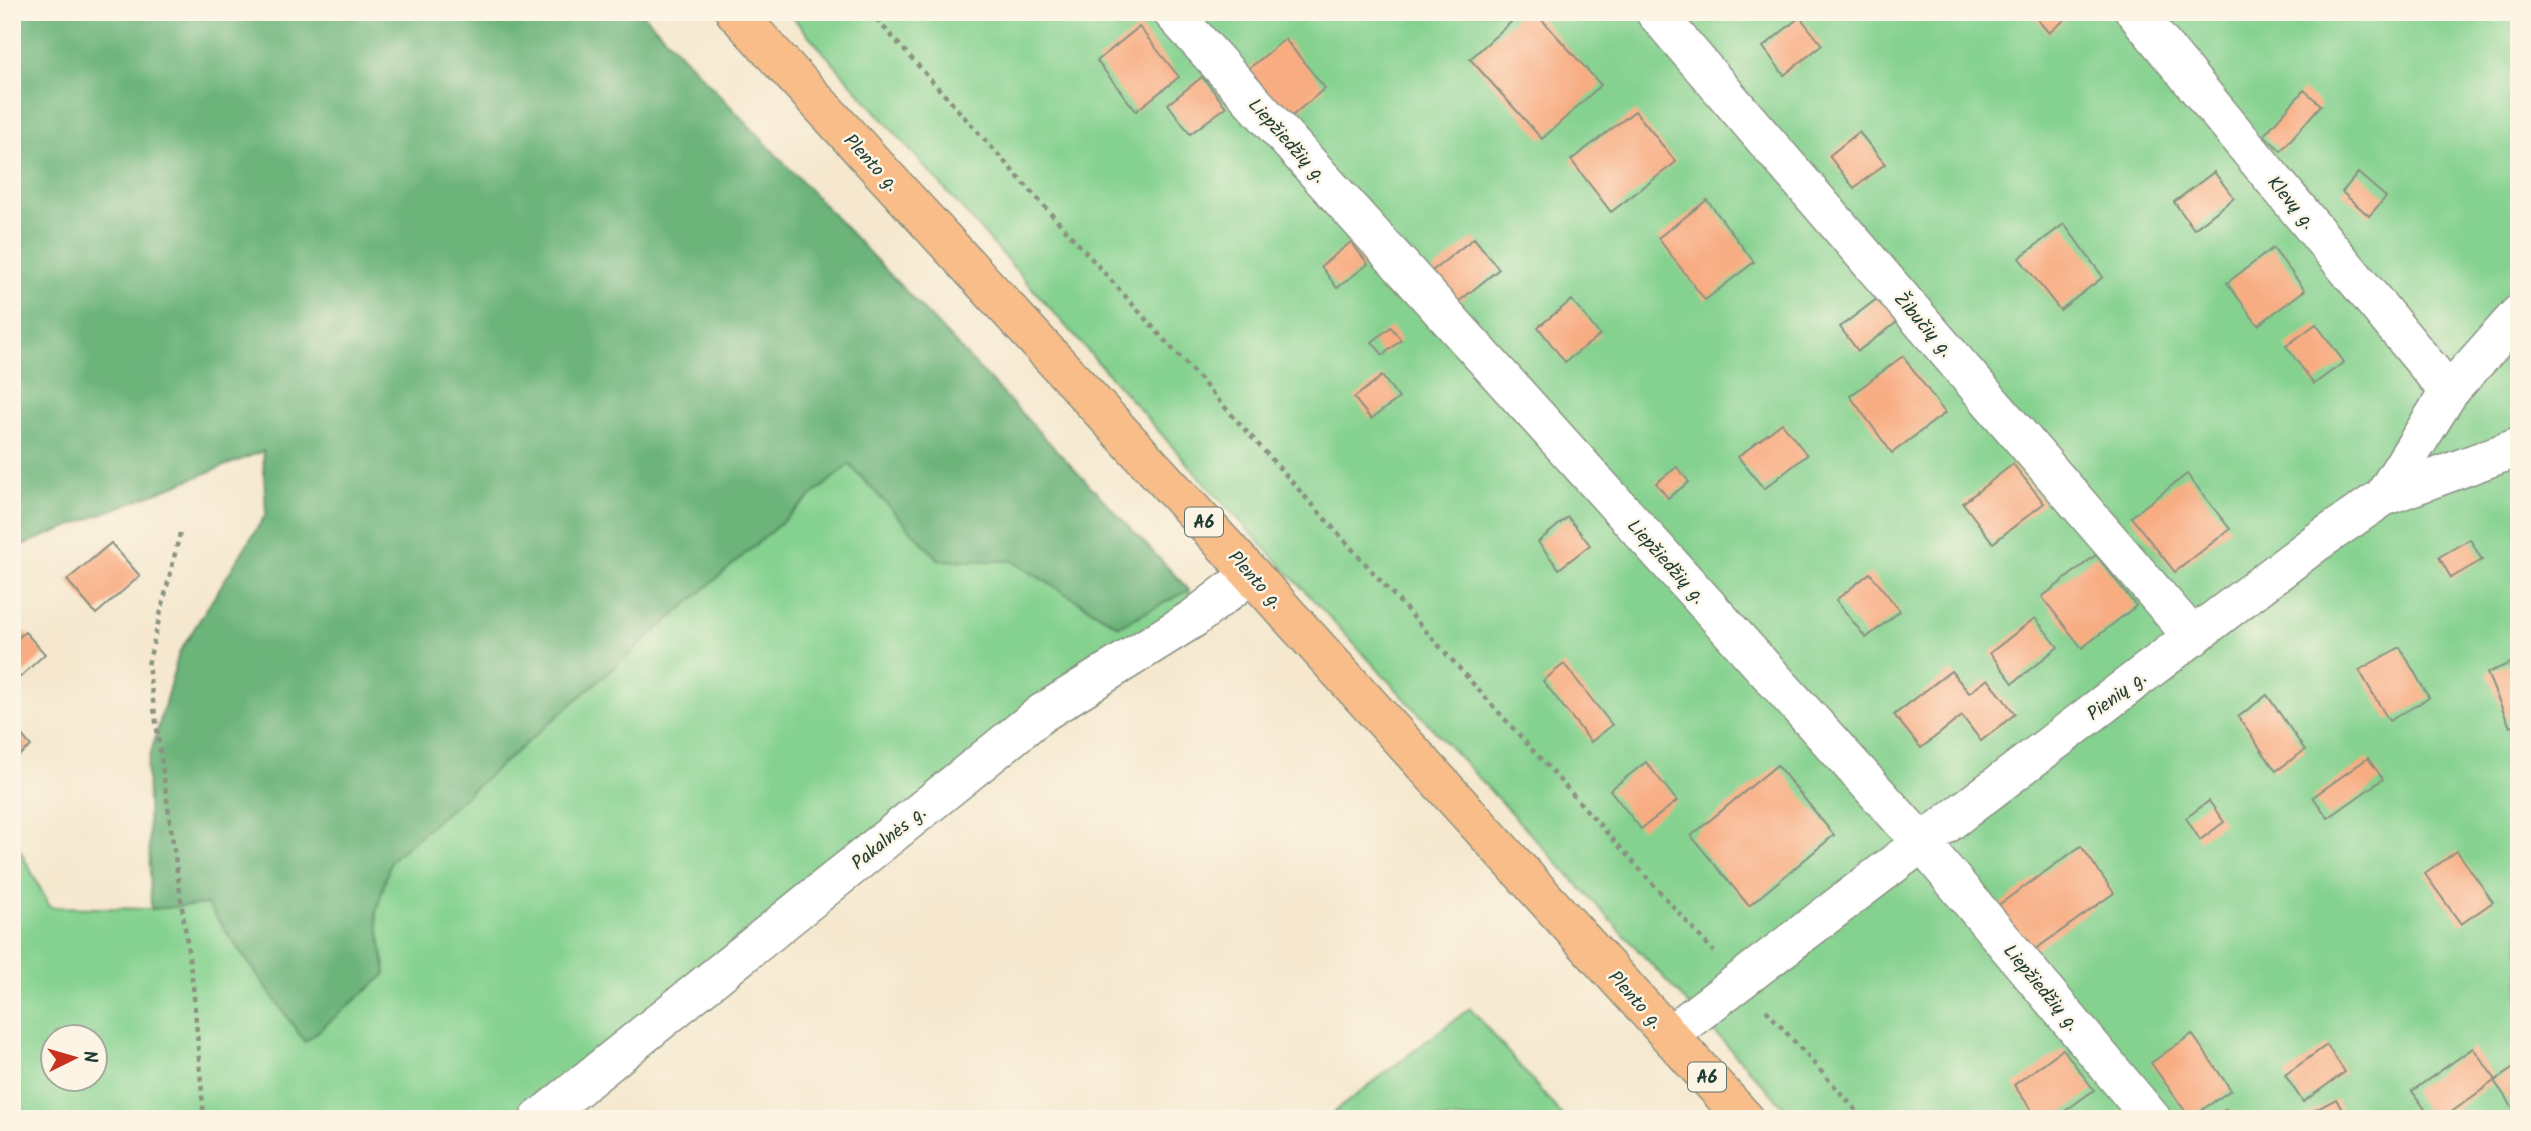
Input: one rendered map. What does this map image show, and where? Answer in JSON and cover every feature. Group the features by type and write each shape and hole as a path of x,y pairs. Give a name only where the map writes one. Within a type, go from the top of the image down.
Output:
{"highway":[{"name":"Plento g.","path":"735,12 1251,574 1745,1119"}],"street":[{"name":"Liepžiedžių g.","path":"1172,12 1922,843 2152,1119"},
{"name":"Žibučių g.","path":"1655,12 2193,637"},
{"name":"Klevų g.","path":"2135,12 2449,392"},
{"name":"Pienių g.","path":"1669,1035 2382,497 2449,392 2519,314"},
{"path":"2382,497 2519,447"},
{"name":"Pakalnės g.","path":"539,1119 1042,713 1194,618 1251,574"}],"path":[{"path":"870,12 1864,1119"},
{"path":"180,533 149,665 192,985 204,1119"}],"green space":[{"path":"12,12 641,12 1189,590 1119,626 1012,561 939,560 849,464 391,860 376,913 386,974 305,1042 207,904 151,909 147,767 179,653 266,514 263,451 12,549"},
{"path":"788,12 2519,12 2519,1119 1795,1119 1202,480"},
{"path":"850,463 939,560 1012,561 1119,626 1189,590 1194,618 550,1119 12,1119 12,835 50,907 151,909 207,904 305,1042 386,974 376,913 390,860"},
{"path":"1470,1008 1565,1119 1325,1119"}],"building":[{"path":"1522,12 1535,12 1601,85 1542,139 1470,59"},
{"path":"2043,12 2074,12 2049,33 2036,18"},
{"path":"1800,17 1822,45 1784,75 1763,47"},
{"path":"1139,27 1179,77 1136,111 1097,61"},
{"path":"1285,39 1325,88 1286,121 1245,72"},
{"path":"1202,77 1226,107 1190,134 1168,104"},
{"path":"2304,90 2321,105 2281,151 2264,135"},
{"path":"1635,111 1676,162 1611,212 1571,160"},
{"path":"1859,132 1885,164 1854,188 1829,156"},
{"path":"2214,172 2234,198 2194,229 2174,202"},
{"path":"2358,173 2386,197 2369,216 2342,192"},
{"path":"1707,200 1754,262 1705,300 1658,238"},
{"path":"2064,224 2103,277 2060,310 2019,258"},
{"path":"1474,238 1499,269 1457,303 1432,271"},
{"path":"1351,242 1368,264 1337,288 1321,266"},
{"path":"2273,248 2305,290 2258,325 2227,283"},
{"path":"1882,295 1900,320 1858,351 1840,327"},
{"path":"1572,300 1600,335 1565,362 1538,327"},
{"path":"2316,324 2344,362 2314,384 2286,346"},
{"path":"1391,327 1401,340 1383,355 1372,342"},
{"path":"1903,356 1945,413 1892,453 1850,396"},
{"path":"1382,376 1399,398 1371,419 1354,398"},
{"path":"1782,423 1807,455 1764,489 1738,457"},
{"path":"2013,464 2044,503 1993,543 1963,503"},
{"path":"1677,467 1689,482 1668,498 1656,483"},
{"path":"2187,474 2230,529 2175,572 2131,517"},
{"path":"1568,517 1590,545 1559,569 1538,542"},
{"path":"2470,539 2482,560 2451,578 2439,557"},
{"path":"111,543 140,576 96,614 67,580"},
{"path":"2096,555 2136,606 2082,648 2042,597"},
{"path":"1870,573 1900,611 1866,638 1836,600"},
{"path":"2035,618 2058,647 2013,683 1990,653"},
{"path":"25,632 45,654 18,679 12,673 12,643"},
{"path":"2400,647 2429,698 2389,721 2359,670"},
{"path":"2515,661 2519,671 2519,724 2510,727 2487,673"},
{"path":"1564,664 1612,725 1591,742 1543,681"},
{"path":"1951,671 1969,693 1988,679 2015,714 1981,741 1962,716 1921,748 1894,715"},
{"path":"2267,695 2305,750 2276,771 2238,717"},
{"path":"20,733 31,746 12,761 12,738"},
{"path":"2368,758 2383,779 2328,818 2313,797"},
{"path":"1646,762 1677,801 1641,829 1610,790"},
{"path":"1777,765 1834,835 1749,906 1691,836"},
{"path":"2209,801 2224,822 2200,840 2186,818"},
{"path":"2081,846 2114,893 2030,953 1997,906"},
{"path":"2457,851 2493,902 2461,924 2425,874"},
{"path":"2192,1034 2231,1090 2190,1118 2151,1063"},
{"path":"2327,1045 2345,1072 2303,1102 2285,1075"},
{"path":"2473,1048 2496,1080 2519,1064 2519,1116 2494,1081 2442,1119 2432,1119 2412,1091"},
{"path":"2063,1049 2094,1090 2054,1119 2038,1119 2014,1085"},
{"path":"2336,1099 2347,1119 2299,1119"},
{"path":"2226,1109 2233,1119 2213,1119"}]}
